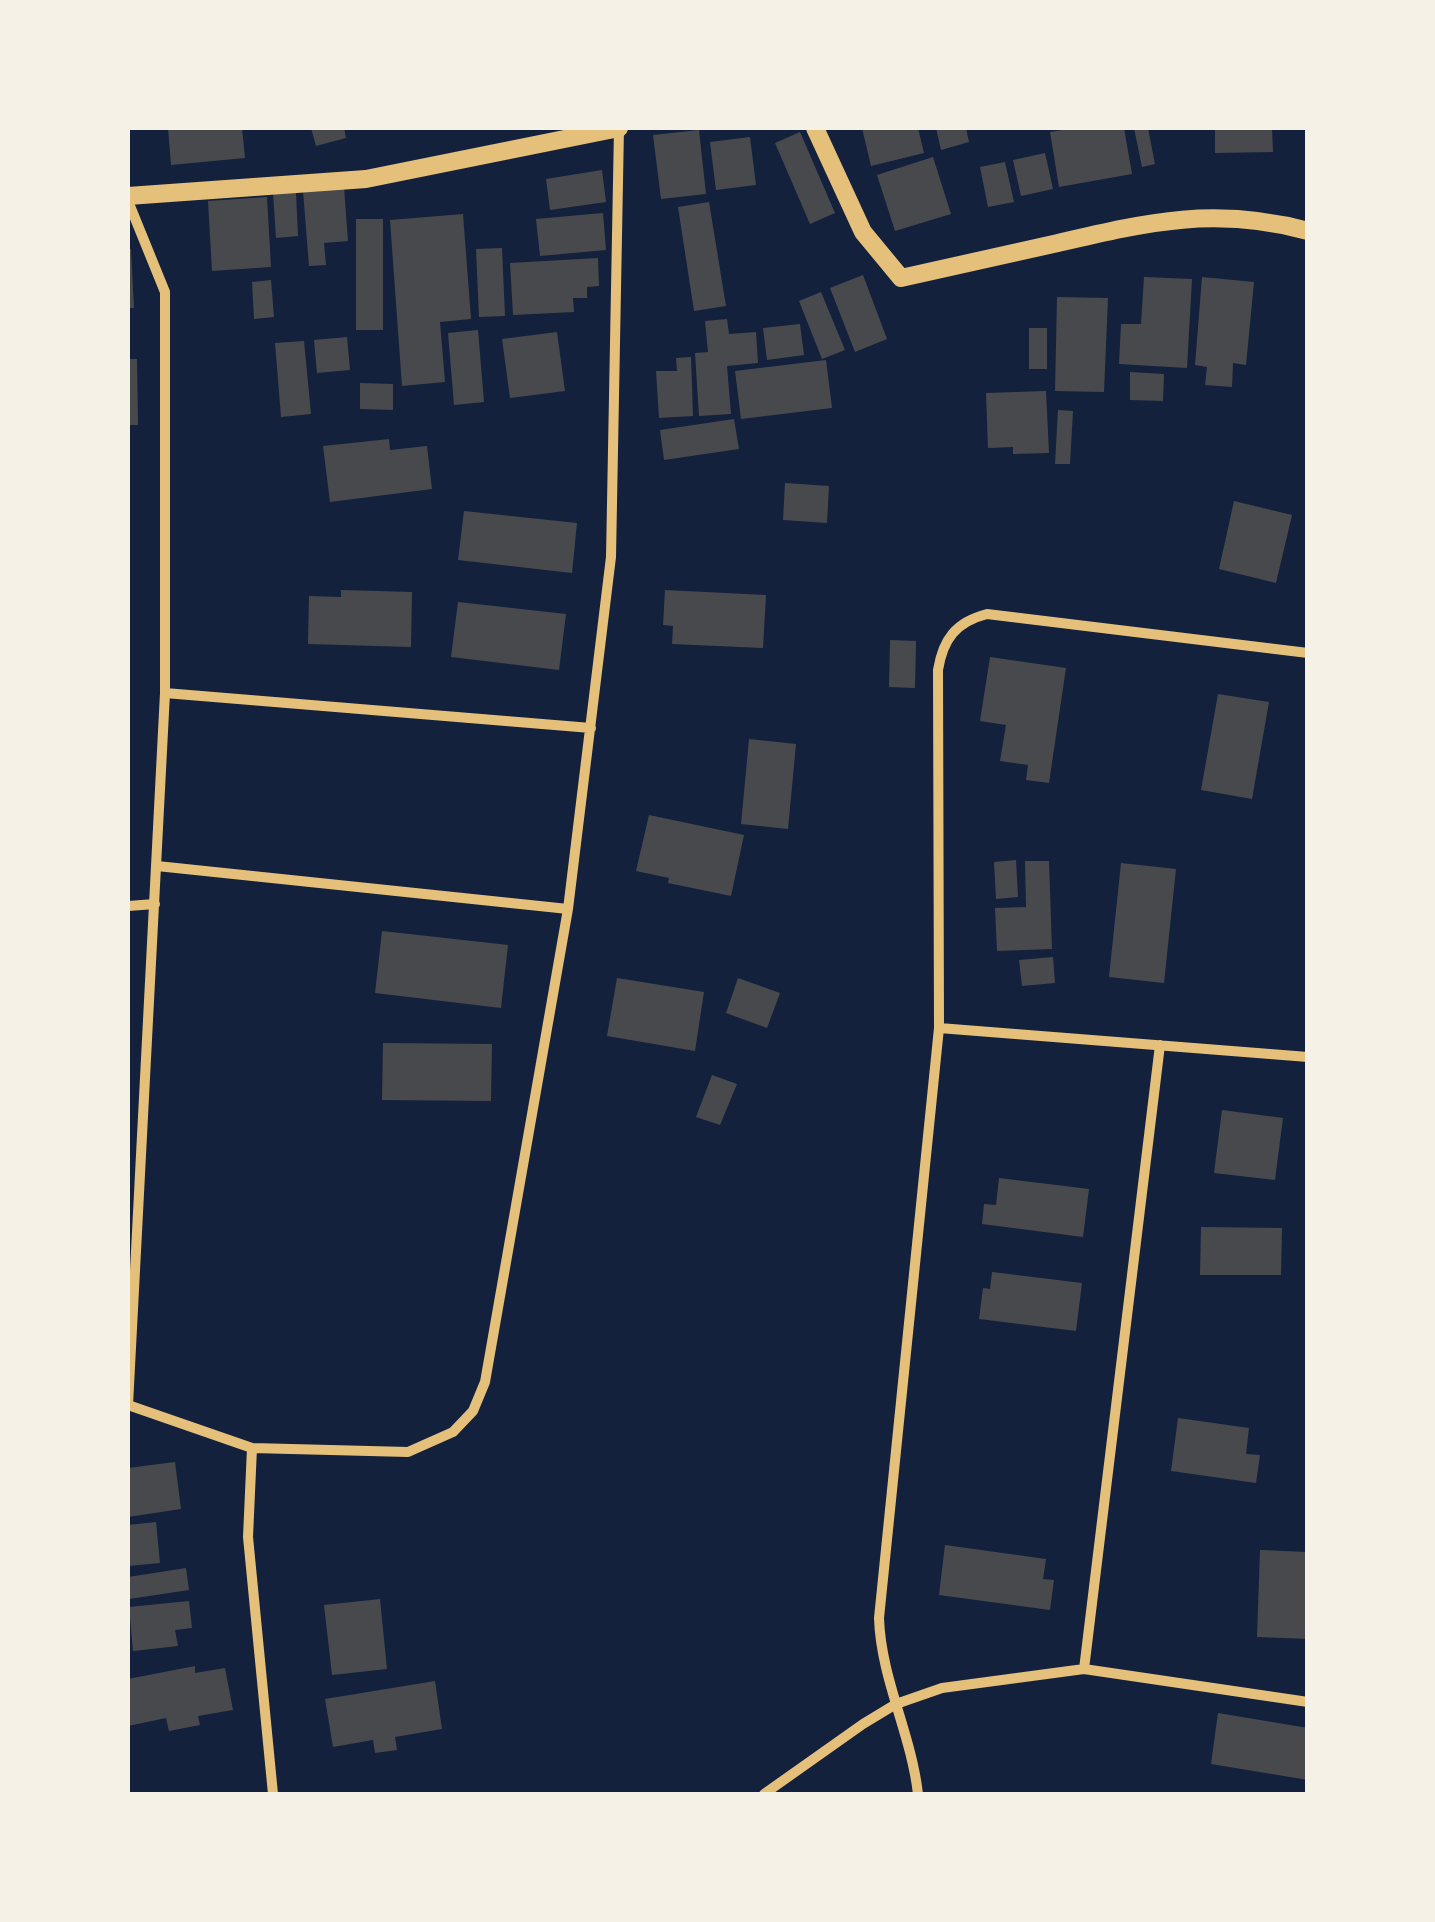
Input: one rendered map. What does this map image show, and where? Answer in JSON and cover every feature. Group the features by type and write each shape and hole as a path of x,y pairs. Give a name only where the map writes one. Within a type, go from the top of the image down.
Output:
{"street":[{"path":"619,128 610,557 568,909 485,1382 473,1411 453,1432 408,1452 252,1448 128,1405 165,693 165,292 128,198 366,179 619,128"},
{"path":"815,128 863,232 901,278 1155,220 1214,216 1274,222 1308,231"},
{"path":"918,1794 912,1754 882,1659 878,1618 939,1028 938,670 948,638 960,624 987,614 1001,614 1308,652"},
{"path":"165,693 591,728"},
{"path":"157,866 568,909"},
{"path":"128,906 156,904"},
{"path":"939,1028 1308,1057"},
{"path":"1084,1669 1160,1046"},
{"path":"252,1448 248,1537 273,1794"},
{"path":"764,1794 896,1704 942,1688 1084,1669 1308,1702"}],"building":[{"path":"168,128 242,128 245,158 171,165"},
{"path":"311,128 344,128 346,138 316,146"},
{"path":"862,128 918,128 924,153 871,166"},
{"path":"936,128 966,128 969,142 941,150"},
{"path":"1124,128 1132,174 1059,187 1050,132"},
{"path":"1134,128 1148,128 1155,164 1142,167"},
{"path":"1215,128 1272,128 1273,152 1215,153"},
{"path":"699,130 706,194 661,199 653,135"},
{"path":"800,132 835,213 810,224 775,143"},
{"path":"750,137 756,185 716,190 710,142"},
{"path":"1045,153 1053,189 1021,196 1013,160"},
{"path":"933,157 951,214 895,231 877,175"},
{"path":"1005,162 1014,202 988,207 980,167"},
{"path":"602,170 606,202 550,210 546,179"},
{"path":"344,187 348,241 324,243 326,265 309,266 303,191"},
{"path":"273,193 296,193 298,236 276,238"},
{"path":"267,197 271,267 212,271 208,201"},
{"path":"709,202 726,306 694,311 678,207"},
{"path":"603,213 606,250 540,256 536,219"},
{"path":"463,214 471,319 440,322 445,382 402,386 390,220"},
{"path":"356,219 383,219 383,330 356,330"},
{"path":"502,248 505,316 479,317 476,249"},
{"path":"131,249 134,308 128,308"},
{"path":"598,258 599,286 587,287 587,298 573,298 574,312 513,315 510,263"},
{"path":"863,275 887,339 855,352 830,288"},
{"path":"1144,277 1192,279 1187,368 1119,364 1121,324 1141,324"},
{"path":"1202,277 1254,282 1246,365 1233,363 1232,387 1205,385 1207,367 1195,365"},
{"path":"271,280 274,317 254,319 252,282"},
{"path":"821,292 845,350 822,359 799,301"},
{"path":"1057,297 1108,298 1104,392 1055,391"},
{"path":"727,319 729,334 756,332 758,363 727,366 731,414 699,416 695,353 708,352 705,321"},
{"path":"800,324 804,355 767,360 763,328"},
{"path":"1029,328 1047,328 1047,369 1029,369"},
{"path":"478,330 484,402 454,405 448,333"},
{"path":"557,332 565,391 510,398 502,339"},
{"path":"347,337 350,370 317,373 314,340"},
{"path":"304,341 311,414 281,417 275,343"},
{"path":"691,357 693,416 659,418 656,371 677,371 676,358"},
{"path":"128,359 137,359 138,425 128,425"},
{"path":"826,360 832,408 741,419 735,371"},
{"path":"1130,372 1164,374 1163,401 1130,400"},
{"path":"360,383 393,384 393,410 360,409"},
{"path":"1046,391 1049,453 1013,454 1013,447 988,448 986,393"},
{"path":"1058,410 1073,411 1070,464 1055,464"},
{"path":"734,419 739,449 664,460 660,430"},
{"path":"389,439 390,450 427,446 432,489 330,502 323,446"},
{"path":"785,483 829,486 827,523 783,520"},
{"path":"1234,501 1292,515 1276,583 1219,569"},
{"path":"464,511 577,523 572,573 458,560"},
{"path":"341,590 412,592 411,647 308,644 309,596 341,597"},
{"path":"665,590 766,595 763,648 672,644 673,626 663,625"},
{"path":"458,602 566,614 559,670 451,657"},
{"path":"890,640 916,641 915,688 889,687"},
{"path":"990,657 1066,668 1049,783 1026,780 1028,765 1000,761 1006,725 980,721"},
{"path":"1218,694 1269,702 1252,799 1201,790"},
{"path":"749,739 796,744 788,829 741,824"},
{"path":"649,815 744,835 731,896 668,883 669,878 636,871"},
{"path":"1016,860 1018,897 996,899 994,862"},
{"path":"1025,861 1049,861 1052,949 997,951 995,908 1026,907"},
{"path":"1121,863 1176,869 1164,983 1109,977"},
{"path":"382,931 508,945 501,1008 375,993"},
{"path":"1053,957 1055,983 1022,986 1019,960"},
{"path":"617,978 704,992 695,1051 607,1036"},
{"path":"738,978 780,993 767,1028 726,1013"},
{"path":"383,1043 492,1044 491,1101 382,1100"},
{"path":"712,1075 737,1084 720,1125 696,1117"},
{"path":"1222,1110 1283,1118 1275,1180 1214,1173"},
{"path":"999,1178 1089,1189 1083,1237 982,1224 984,1204 996,1205"},
{"path":"1201,1227 1282,1228 1281,1275 1200,1275"},
{"path":"992,1272 1082,1283 1076,1331 979,1319 983,1288 990,1289"},
{"path":"1178,1418 1249,1428 1246,1454 1260,1455 1256,1483 1171,1471"},
{"path":"175,1462 181,1509 128,1517 128,1468"},
{"path":"156,1522 160,1563 128,1566 128,1525"},
{"path":"945,1545 1046,1559 1043,1579 1054,1580 1050,1610 939,1595"},
{"path":"1260,1550 1308,1552 1308,1639 1257,1637"},
{"path":"186,1568 189,1590 129,1599 128,1577"},
{"path":"380,1599 387,1669 332,1675 324,1605"},
{"path":"189,1601 192,1628 175,1630 178,1646 133,1651 129,1607"},
{"path":"195,1666 195,1673 225,1668 233,1710 198,1716 200,1725 169,1731 166,1718 128,1726 128,1679"},
{"path":"435,1681 442,1729 395,1737 397,1750 375,1753 373,1740 333,1747 325,1699"},
{"path":"1218,1713 1308,1728 1308,1780 1211,1764"}]}
